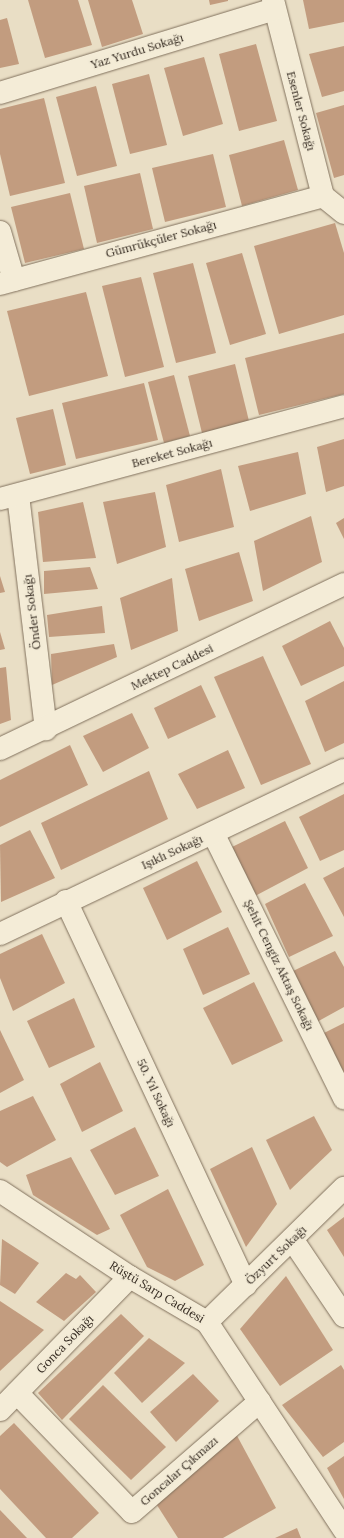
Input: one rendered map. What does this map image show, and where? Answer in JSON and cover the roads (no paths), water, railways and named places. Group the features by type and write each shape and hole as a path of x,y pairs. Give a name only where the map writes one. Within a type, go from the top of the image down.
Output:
{"street":[{"name":"Yaz Yurdu Sokağı","path":"0,93 274,5"},
{"name":"Esenler Sokağı","path":"274,5 323,196"},
{"path":"323,196 344,213"},
{"name":"Gümrükçüler Sokağı","path":"7,282 323,196"},
{"path":"0,232 7,282"},
{"name":"Bereket Sokağı","path":"9,497 344,406"},
{"name":"Önder Sokağı","path":"9,497 46,729"},
{"name":"Mektep Caddesi","path":"0,749 46,729 344,584"},
{"name":"Işıklı Sokağı","path":"0,934 66,901 344,770"},
{"name":"Şehit Cengiz Aktaş Sokağı","path":"213,833 344,1098"},
{"name":"50. Yıl Sokağı","path":"66,901 246,1284"},
{"name":"Özyurt Sokağı","path":"207,1322 344,1188"},
{"name":"Rüştü Sarp Caddesi","path":"0,1191 130,1277 207,1322 344,1530"},
{"path":"292,1239 344,1316"},
{"name":"Gonca Sokağı","path":"0,1410 130,1277"},
{"name":"Goncalar Çıkmazı","path":"17,1393 132,1512 260,1402"}]}
